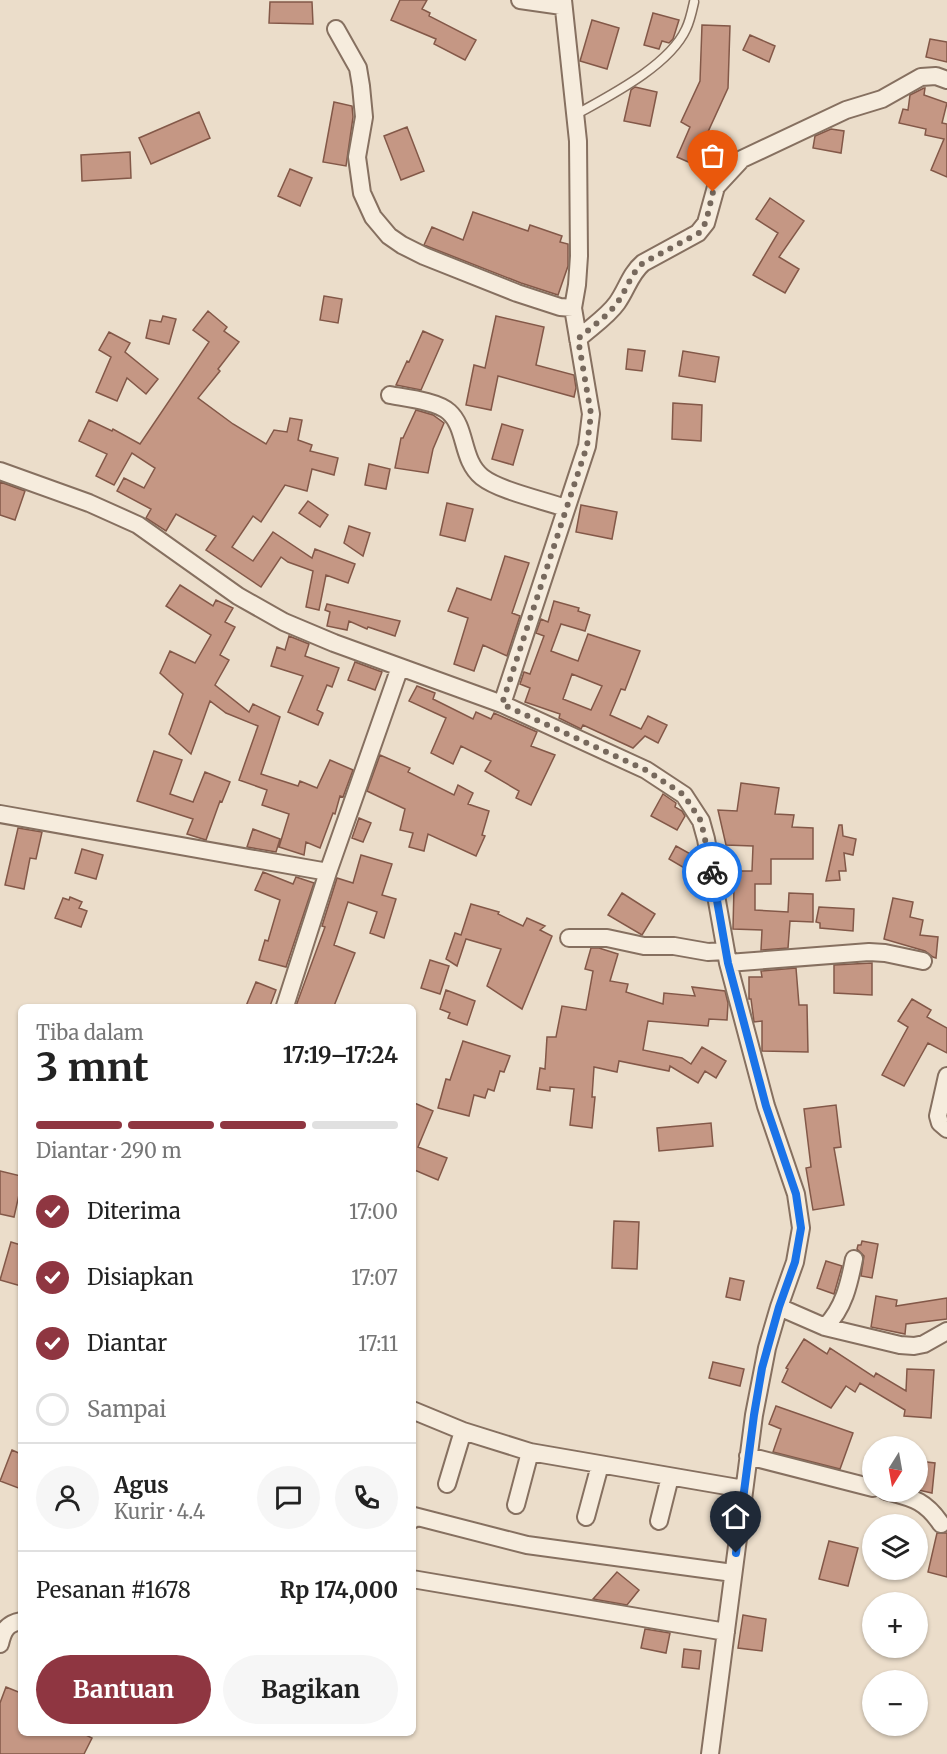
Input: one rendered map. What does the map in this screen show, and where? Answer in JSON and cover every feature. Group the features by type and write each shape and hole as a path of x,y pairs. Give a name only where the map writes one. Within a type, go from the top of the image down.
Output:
{"street":[{"path":"502,704 587,446 591,414 573,308 579,256 578,141 563,3 520,0"},
{"path":"336,29 358,68 361,86 363,117 357,157 362,193 374,217 389,236 424,256 517,293 561,307 573,308"},
{"path":"578,339 618,302 635,270 643,263 699,233 706,222 716,187 742,159 846,110 882,99 921,77 936,76 947,80"},
{"path":"390,395 430,403 448,411 457,424 469,462 482,477 499,486 565,508"},
{"path":"0,471 89,503 138,525 256,608 306,632 502,704 646,770 684,795 701,821 727,957 761,1086 796,1194 801,1228 799,1246 762,1368 748,1456 710,1754"},
{"path":"286,1004 328,872 400,668"},
{"path":"0,814 328,872"},
{"path":"569,938 607,938 644,946 674,946 727,957 869,952 923,961"},
{"path":"947,1076 938,1116 940,1123 947,1129"},
{"path":"825,1327 842,1305 854,1259"},
{"path":"779,1307 825,1327 900,1345 924,1344 947,1331"},
{"path":"416,1416 530,1452 744,1489"},
{"path":"447,1484 463,1431"},
{"path":"516,1505 530,1452"},
{"path":"748,1456 862,1485"},
{"path":"586,1517 600,1465"},
{"path":"659,1521 670,1477"},
{"path":"920,1502 931,1509 941,1524"},
{"path":"416,1517 527,1545 733,1573"},
{"path":"416,1580 726,1632"},
{"path":"0,1644 7,1626 18,1623"}],"lane":[{"path":"575,115 632,83 675,46 686,30 694,2"}],"building":[{"path":"400,0 427,0 422,9 430,13 429,16 476,40 465,60 434,44 436,39 391,20"},
{"path":"270,2 312,2 313,24 269,23"},
{"path":"653,13 679,20 673,39 669,43 662,41 659,49 644,45"},
{"path":"592,20 619,28 607,69 580,61"},
{"path":"702,25 730,26 728,88 702,145 710,149 702,168 677,157 690,127 681,122 700,81"},
{"path":"750,35 775,46 769,62 743,50"},
{"path":"930,39 947,42 947,62 926,57"},
{"path":"635,87 657,92 650,126 624,121 631,90"},
{"path":"925,88 924,95 947,103 942,123 947,124 947,177 931,170 944,139 925,135 926,129 899,123 903,109 908,110 910,95"},
{"path":"334,102 352,106 353,117 346,166 323,162"},
{"path":"199,112 210,138 151,164 139,138"},
{"path":"407,127 424,171 401,180 384,136"},
{"path":"831,129 844,131 841,153 813,148 815,136"},
{"path":"130,152 131,178 82,181 81,155"},
{"path":"290,169 312,178 300,206 278,196"},
{"path":"770,198 804,221 779,257 799,269 785,293 753,275 778,233 756,219"},
{"path":"473,212 528,231 530,225 562,236 560,242 568,244 568,266 558,295 424,245 432,227 463,240"},
{"path":"324,296 342,299 338,323 320,320"},
{"path":"208,311 227,327 224,331 239,342 218,369 220,371 198,398 233,424 266,444 274,430 287,432 290,418 302,420 298,440 312,445 310,451 338,458 334,475 312,469 307,491 285,485 261,522 253,516 232,547 253,561 273,532 312,558 315,549 355,564 348,583 326,575 319,610 306,607 313,571 281,557 261,587 206,550 216,536 176,514 166,531 146,518 151,509 117,491 124,478 144,488 155,468 132,453 114,485 96,476 107,454 79,441 89,420 112,431 113,429 140,444 209,342 193,330"},
{"path":"163,316 176,319 169,344 146,338 150,320 161,322"},
{"path":"496,316 544,327 536,365 574,375 576,388 574,397 498,376 491,410 466,405 474,365 485,368"},
{"path":"423,331 443,340 421,390 396,385 407,361 409,362"},
{"path":"109,332 130,343 125,352 158,379 146,394 127,378 117,401 96,392 111,357 99,350"},
{"path":"628,349 645,351 642,371 626,369"},
{"path":"683,351 719,357 715,382 679,376"},
{"path":"673,403 702,405 701,441 672,439"},
{"path":"416,410 433,415 444,423 433,449 428,473 395,468 401,438"},
{"path":"502,424 523,430 513,465 492,459"},
{"path":"369,464 390,469 386,489 365,485"},
{"path":"0,482 25,491 15,520 0,515"},
{"path":"308,501 328,515 320,527 299,513"},
{"path":"447,503 473,509 465,541 440,535"},
{"path":"581,505 617,512 612,539 576,532"},
{"path":"349,526 370,533 363,556 344,543"},
{"path":"505,556 529,563 512,613 520,616 507,656 483,645 474,671 454,664 468,618 448,611 457,588 491,600"},
{"path":"180,585 213,606 216,600 233,608 225,622 235,627 220,655 229,660 215,685 249,712 253,704 280,717 261,774 298,786 300,781 317,788 330,760 353,770 343,797 340,796 320,848 306,842 304,855 279,847 289,814 262,805 267,790 239,780 258,726 226,713 210,701 191,754 169,734 183,694 160,673 170,651 195,663 211,635 166,606"},
{"path":"554,601 579,608 578,611 590,615 585,631 561,624 551,651 578,661 588,634 640,651 625,690 621,689 610,715 641,729 648,716 667,725 658,743 645,736 633,748 583,725 581,729 559,718 560,714 525,702 530,688 520,684 524,672 530,674 544,636 536,633 541,619 548,622","holes":["572,674 602,686 591,710 563,699"]},
{"path":"327,604 400,621 395,636 368,627 367,629 349,621 347,630 327,626 330,612 325,610"},
{"path":"289,636 309,644 305,656 339,668 332,687 327,685 317,710 323,713 318,725 288,712 303,676 271,666 277,647 285,650"},
{"path":"355,662 382,672 375,690 348,680"},
{"path":"417,686 435,693 433,699 473,719 476,712 491,719 494,713 537,732 531,746 555,755 531,805 516,798 519,791 485,771 491,761 461,746 453,764 431,753 446,718 409,701"},
{"path":"154,751 182,760 170,794 193,802 205,772 230,782 222,802 220,801 206,840 187,834 193,819 137,801"},
{"path":"380,755 410,768 408,772 454,795 458,785 473,793 468,804 489,811 482,835 485,836 476,856 428,834 424,851 409,847 413,833 400,830 405,809 367,791"},
{"path":"741,783 779,788 775,814 794,815 792,827 813,828 813,859 771,859 771,884 755,884 755,910 788,912 789,893 813,894 813,922 790,921 788,948 761,950 762,930 733,929 734,886 729,886 728,871 752,871 753,846 726,845 718,810 737,811"},
{"path":"663,794 676,803 675,807 685,816 677,830 651,816"},
{"path":"359,818 371,823 363,842 352,838"},
{"path":"839,825 842,825 843,836 856,839 853,855 844,853 846,871 839,871 840,880 826,881"},
{"path":"18,828 42,832 36,859 30,858 24,889 5,885"},
{"path":"253,829 280,839 276,852 247,847"},
{"path":"676,846 694,856 686,869 669,859"},
{"path":"82,849 103,855 96,879 75,873"},
{"path":"361,855 392,864 382,895 396,899 384,938 370,933 377,912 348,902 334,945 355,953 335,1004 297,1004 325,927 322,926 337,878 353,883"},
{"path":"263,872 293,884 296,877 314,883 286,967 259,960 265,940 268,941 280,900 255,890"},
{"path":"622,893 655,914 642,935 608,915"},
{"path":"70,897 82,902 79,908 87,911 81,927 55,918 63,898 69,900"},
{"path":"893,898 913,902 910,917 923,920 920,935 938,937 936,958 925,951 884,939"},
{"path":"471,904 499,912 498,914 523,926 527,918 545,926 540,930 552,936 522,1009 487,986 501,949 466,939 457,966 446,959 455,933 461,935"},
{"path":"819,907 854,909 853,931 820,928 820,923 816,922"},
{"path":"591,948 618,954 610,981 628,984 626,992 663,1004 664,993 695,996 692,987 725,991 728,1003 727,1020 709,1019 708,1026 648,1021 643,1050 682,1058 691,1064 702,1047 726,1061 716,1078 705,1071 698,1083 670,1066 669,1071 619,1061 617,1072 594,1067 592,1097 595,1097 592,1128 570,1125 574,1089 550,1087 550,1091 537,1089 540,1068 545,1069 547,1037 556,1037 562,1006 586,1010 593,971 585,969"},
{"path":"430,960 449,966 440,994 421,988"},
{"path":"872,963 872,995 834,993 834,965"},
{"path":"796,968 799,1005 807,1005 808,1052 762,1051 762,1021 754,1022 751,999 749,999 749,977 762,977 761,971"},
{"path":"256,982 276,990 271,1004 247,1004"},
{"path":"446,990 475,1001 467,1025 448,1018 450,1013 440,1009"},
{"path":"912,999 931,1010 927,1017 947,1028 947,1053 928,1043 904,1086 882,1075 908,1027 898,1021"},
{"path":"463,1041 510,1056 504,1072 500,1071 494,1091 488,1089 485,1098 474,1095 469,1116 438,1108 446,1079 450,1080"},
{"path":"416,1104 433,1111 418,1147 447,1158 438,1180 416,1171"},
{"path":"836,1105 841,1147 834,1148 844,1205 813,1210 806,1168 811,1167 804,1109"},
{"path":"711,1123 713,1146 659,1151 657,1128"},
{"path":"0,1171 18,1175 18,1199 14,1217 0,1214"},
{"path":"614,1221 639,1222 637,1269 612,1268"},
{"path":"862,1241 878,1244 872,1278 861,1276 864,1256 857,1249"},
{"path":"11,1242 18,1244 18,1285 0,1280"},
{"path":"826,1261 842,1266 834,1294 817,1288"},
{"path":"730,1278 744,1281 740,1300 726,1297"},
{"path":"876,1296 897,1300 896,1306 947,1298 947,1319 906,1324 905,1334 871,1327"},
{"path":"804,1339 827,1354 830,1348 874,1377 876,1373 906,1391 907,1369 934,1370 931,1418 904,1416 905,1410 860,1383 855,1392 846,1386 831,1408 782,1382 788,1369 786,1368"},
{"path":"713,1362 744,1369 740,1386 709,1378"},
{"path":"776,1406 853,1433 840,1469 773,1452 781,1429 769,1424"},
{"path":"12,1450 18,1453 18,1488 0,1481"},
{"path":"928,1462 935,1463 932,1493 928,1492"},
{"path":"937,1533 947,1533 947,1577 928,1572"},
{"path":"829,1541 858,1548 848,1586 819,1579"},
{"path":"617,1572 639,1590 627,1605 593,1599"},
{"path":"743,1615 766,1619 762,1651 738,1648"},
{"path":"645,1629 670,1633 666,1653 641,1648"},
{"path":"684,1649 701,1651 699,1669 682,1667"},
{"path":"6,1687 18,1692 18,1736 88,1736 92,1738 84,1754 0,1754 0,1703"}],"way so far":[{"path":"712,872 701,821 694,807 684,795 668,782 502,704 587,446 591,414 578,339 618,302 635,270 643,263 699,233 706,222 713,192"}],"route":[{"path":"712,872 728,963 766,1106 796,1194 801,1228 795,1262 779,1307 762,1368 736,1553"}]}
